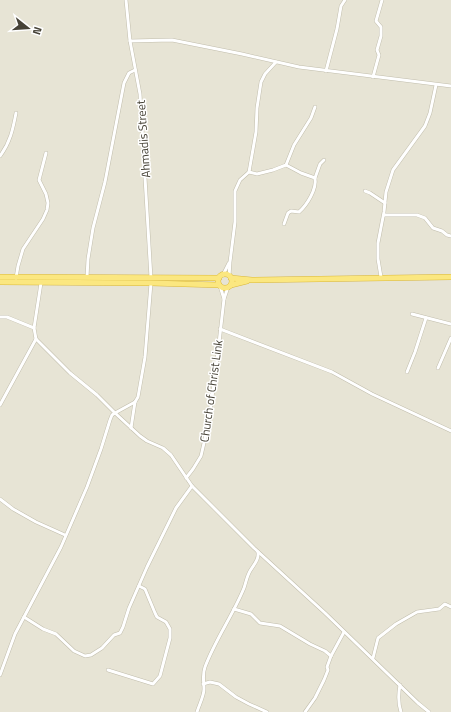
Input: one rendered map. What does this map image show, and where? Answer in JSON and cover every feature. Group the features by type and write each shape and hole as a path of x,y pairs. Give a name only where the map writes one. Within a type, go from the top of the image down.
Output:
{"highway":[{"path":"0,282 41,283 151,280 221,276 226,274 230,277 252,280 451,277"},
{"path":"219,286 218,281 221,276"},
{"path":"0,277 87,277 151,280 219,286 225,288 252,280"},
{"path":"229,286 232,281 230,277"}],"street":[{"name":"Ahmadis Street","path":"126,0 130,41 140,94 151,280 145,357 131,428"},
{"path":"326,71 337,29 341,6 345,0"},
{"path":"372,76 379,56 377,50 381,36 381,27 376,21 382,0"},
{"path":"130,41 172,40 299,67 451,86"},
{"path":"230,277 230,262 235,222 235,191 240,180 249,172 256,132 257,108 261,82 276,62"},
{"path":"87,277 93,228 105,182 124,82 129,73 135,70"},
{"path":"381,277 378,259 378,243 384,215 386,192 393,170 425,126 430,113 436,85"},
{"path":"249,172 257,174 286,165 294,146 312,118 314,107"},
{"path":"0,156 12,134 16,113"},
{"path":"16,278 23,249 43,219 47,210 48,202 46,194 39,180 46,153"},
{"path":"284,224 288,213 291,211 299,212 308,202 315,186 315,178 320,164 324,160"},
{"path":"286,165 315,178"},
{"path":"365,191 385,203"},
{"path":"384,215 418,215 424,218 433,228 451,236"},
{"path":"221,276 230,262"},
{"path":"41,283 34,328 36,339 70,373 97,395 114,413 140,436 163,448 171,455 192,486 258,552 325,613 428,712"},
{"name":"Church of Christ Link","path":"219,286 224,299"},
{"name":"Church of Christ Link","path":"186,478 201,456 204,443 209,420 224,299 229,286"},
{"path":"412,314 451,324"},
{"path":"0,317 6,317 34,328"},
{"path":"407,372 426,318"},
{"path":"220,329 332,372 372,394 451,431"},
{"path":"438,368 451,338"},
{"path":"0,405 36,339"},
{"path":"0,674 15,634 57,554 87,487 112,415 135,402"},
{"path":"24,617 43,629 56,634 74,650 85,656 91,655 102,648 114,635 120,633 147,567 176,508 192,486"},
{"path":"0,499 13,509 36,522 65,535"},
{"path":"197,712 204,688 204,670 234,609 250,570 259,557 258,552"},
{"path":"108,670 153,684 160,676 170,638 170,629 166,622 157,617 145,589 139,586"},
{"path":"372,658 378,638 396,624 417,612 439,609 444,604 451,607"},
{"path":"234,609 251,614 260,623 280,626 325,651 331,656"},
{"path":"305,712 315,698 324,680 331,656 344,632"},
{"path":"203,684 210,682 219,684 236,697 267,712"},
{"path":"400,685 398,694 401,712"}],"shaded area":[{"path":"0,0 451,0 451,712 0,712"}]}
